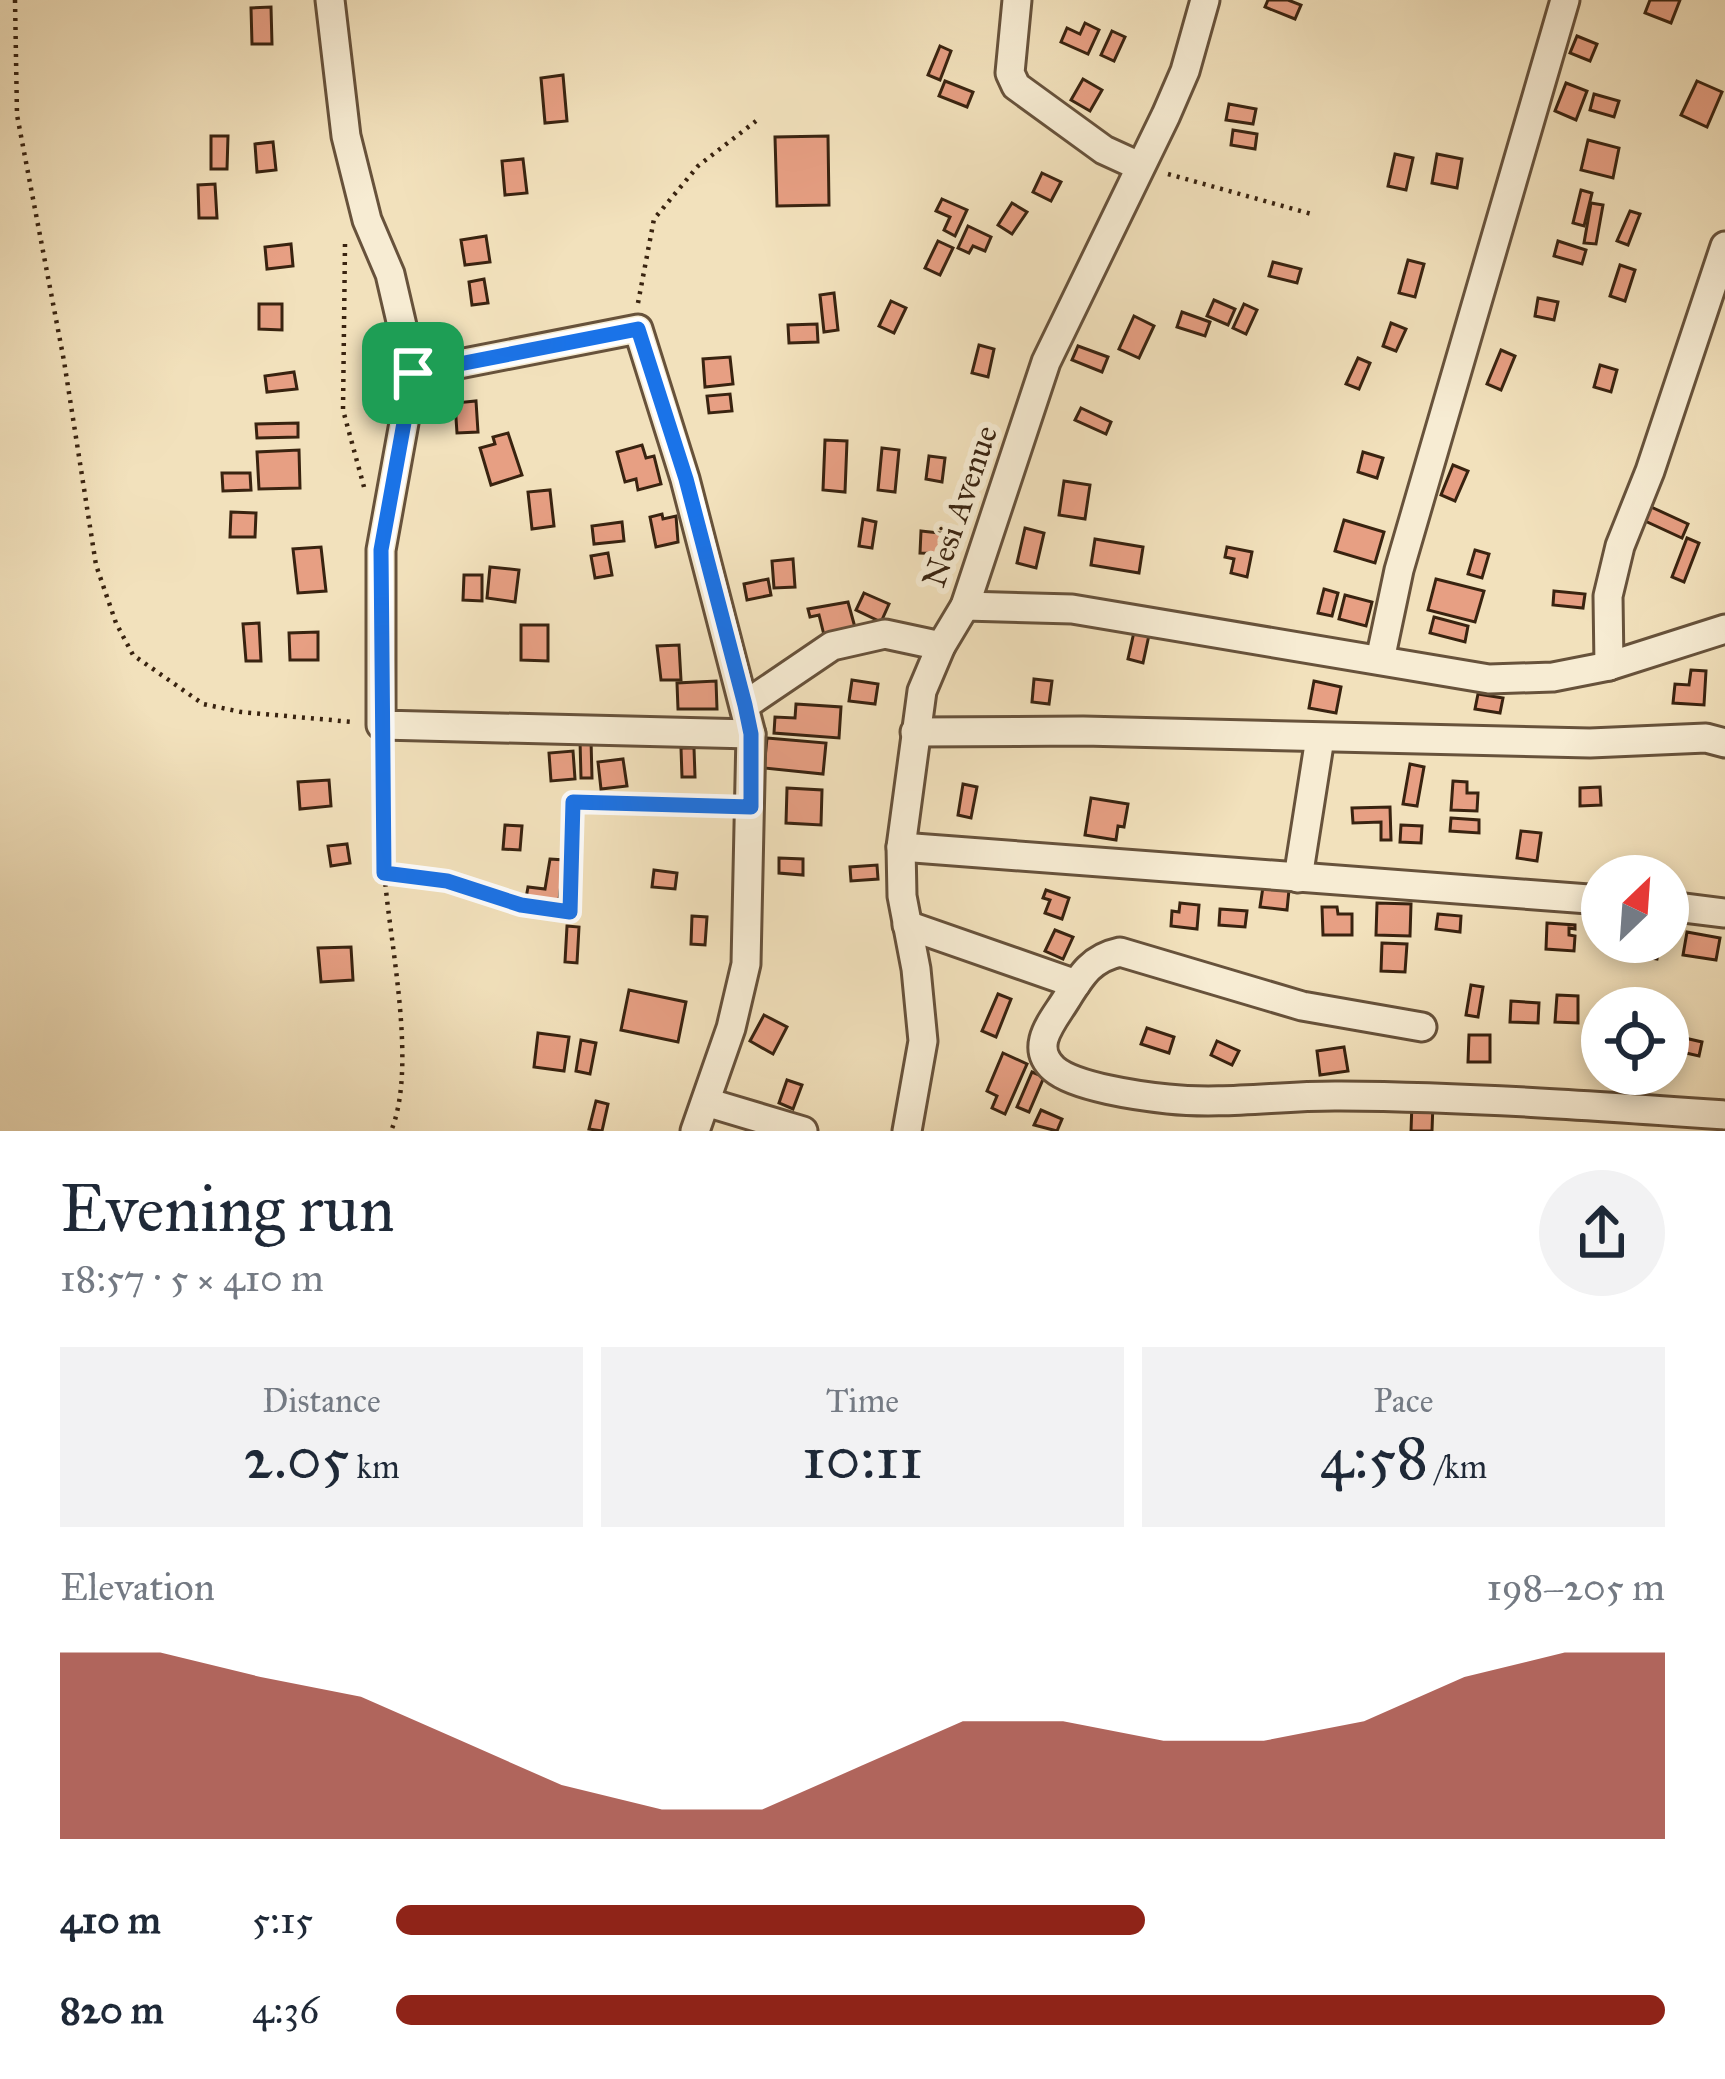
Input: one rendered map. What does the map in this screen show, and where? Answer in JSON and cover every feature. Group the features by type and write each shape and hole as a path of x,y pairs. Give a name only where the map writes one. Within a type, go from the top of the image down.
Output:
{"street":[{"path":"330,0 346,136 368,220 390,274 413,373 381,550 382,724 751,734"},
{"path":"1017,0 1010,74 1016,86 1104,150 1139,166"},
{"name":"Nesi Avenue","path":"907,1131 923,1042 902,896 901,848 922,691 965,606 1046,362 1185,70 1205,0"},
{"path":"1380,660 1436,438 1565,0"},
{"path":"1610,666 1608,596 1619,546 1650,471 1725,247"},
{"path":"413,373 638,329 686,479 751,734 746,964 731,1028 695,1131"},
{"path":"965,606 1072,609 1489,679 1553,677 1610,666 1725,629"},
{"path":"745,705 832,646 885,634 941,646"},
{"path":"915,732 1082,731 1590,743 1706,738 1725,743"},
{"path":"1298,878 1320,738"},
{"path":"901,848 1581,898"},
{"path":"1689,909 1725,913"},
{"path":"908,925 1076,984"},
{"path":"1422,1027 1302,1006 1120,952 1095,961 1076,984 1042,1038 1042,1052 1054,1068 1076,1081 1170,1100 1338,1095 1545,1102 1725,1115"},
{"path":"706,1102 803,1131"}],"path":[{"path":"14,0 16,115 64,361 96,565 116,623 134,655 203,704 241,712 382,724 384,873 403,1059 397,1119 391,1131"},
{"path":"638,329 638,293 654,219 698,166 756,121"},
{"path":"1139,166 1315,215"},
{"path":"345,227 343,410 365,490"},
{"path":"384,873 447,881 521,905 570,912 573,802 751,807"}],"building":[{"path":"1268,0 1301,5 1295,19 1265,7"},
{"path":"1650,0 1680,0 1671,23 1645,13"},
{"path":"271,7 272,44 252,44 251,8"},
{"path":"1085,23 1099,30 1088,54 1061,42 1067,28 1080,34"},
{"path":"1112,31 1125,37 1114,61 1101,55"},
{"path":"1577,36 1597,44 1590,61 1570,53"},
{"path":"940,46 951,51 940,80 928,75"},
{"path":"563,75 567,121 545,123 541,78"},
{"path":"1083,79 1102,90 1090,111 1071,100"},
{"path":"945,81 973,92 967,107 939,96"},
{"path":"1697,81 1722,92 1707,127 1681,115"},
{"path":"1566,83 1587,91 1576,120 1555,111"},
{"path":"1594,94 1619,101 1614,117 1590,110"},
{"path":"1229,104 1256,109 1253,124 1226,120"},
{"path":"1233,130 1257,134 1255,149 1231,145"},
{"path":"211,136 228,136 227,169 211,169"},
{"path":"828,136 829,205 777,206 775,137"},
{"path":"1588,140 1619,148 1613,178 1581,170"},
{"path":"273,142 276,170 257,172 255,144"},
{"path":"1395,154 1413,158 1406,190 1388,186"},
{"path":"1437,154 1462,159 1457,188 1432,183"},
{"path":"523,159 527,193 505,195 502,161"},
{"path":"1042,173 1061,182 1051,201 1033,192"},
{"path":"215,184 217,218 199,218 198,185"},
{"path":"1581,190 1592,193 1584,226 1573,223"},
{"path":"942,199 967,210 955,236 944,230 950,217 936,211"},
{"path":"1012,203 1027,212 1012,234 998,225"},
{"path":"1591,203 1603,205 1596,244 1584,243"},
{"path":"1630,211 1640,214 1628,245 1617,241"},
{"path":"968,226 991,237 985,251 973,246 969,253 958,248"},
{"path":"486,236 490,262 465,265 461,240"},
{"path":"938,241 953,248 940,275 925,268"},
{"path":"1558,241 1586,250 1582,264 1554,256"},
{"path":"291,244 293,266 267,269 265,247"},
{"path":"1408,260 1424,264 1415,297 1399,293"},
{"path":"1273,262 1301,269 1297,283 1269,276"},
{"path":"1620,265 1635,270 1625,301 1610,296"},
{"path":"484,279 488,303 472,305 469,282"},
{"path":"834,293 838,330 824,332 820,295"},
{"path":"1538,298 1558,302 1554,320 1535,316"},
{"path":"1214,300 1235,309 1228,325 1207,316"},
{"path":"891,301 906,308 894,333 879,326"},
{"path":"259,304 282,304 282,330 259,329"},
{"path":"1244,304 1257,310 1246,334 1233,328"},
{"path":"1182,312 1210,322 1205,336 1177,327"},
{"path":"1134,316 1154,326 1139,358 1119,349"},
{"path":"1391,323 1406,329 1396,351 1383,346"},
{"path":"817,324 818,342 789,343 788,325"},
{"path":"979,345 994,349 988,377 972,373"},
{"path":"1078,346 1108,357 1102,372 1072,360"},
{"path":"1501,350 1515,356 1501,390 1487,384"},
{"path":"730,357 733,384 705,387 703,359"},
{"path":"1358,358 1370,363 1359,389 1346,384"},
{"path":"1600,365 1617,370 1611,392 1594,387"},
{"path":"294,372 297,389 267,392 265,376"},
{"path":"730,394 732,411 709,413 707,396"},
{"path":"476,401 478,432 457,433 455,403"},
{"path":"1081,408 1111,422 1106,434 1075,420"},
{"path":"298,423 298,437 257,438 256,424"},
{"path":"508,433 522,475 491,485 480,448"},
{"path":"825,440 847,441 845,492 823,490"},
{"path":"642,445 646,458 654,456 661,484 638,490 636,479 625,482 617,452"},
{"path":"882,448 899,450 895,492 878,490"},
{"path":"299,450 300,488 259,489 257,452"},
{"path":"1363,452 1383,458 1377,478 1358,472"},
{"path":"929,456 945,458 942,482 926,479"},
{"path":"1453,465 1468,471 1455,501 1441,495"},
{"path":"222,473 250,473 251,490 223,491"},
{"path":"1064,481 1090,485 1085,519 1059,515"},
{"path":"550,490 554,526 532,529 528,492"},
{"path":"1649,506 1688,524 1682,538 1643,520"},
{"path":"231,512 256,513 255,537 230,537"},
{"path":"662,514 663,519 676,516 678,542 656,547 650,517"},
{"path":"863,519 876,522 872,548 859,546"},
{"path":"1344,520 1384,532 1375,563 1335,551"},
{"path":"622,522 624,541 594,544 592,526"},
{"path":"1025,528 1044,533 1036,568 1017,563"},
{"path":"921,531 949,534 947,554 920,553"},
{"path":"1687,538 1699,543 1684,582 1672,577"},
{"path":"1095,539 1143,547 1139,573 1091,565"},
{"path":"321,547 326,591 298,593 293,549"},
{"path":"1227,547 1252,552 1247,577 1231,573 1234,559 1225,557"},
{"path":"1475,550 1489,554 1482,578 1468,574"},
{"path":"608,553 612,575 595,578 591,556"},
{"path":"793,559 795,587 774,588 772,561"},
{"path":"490,567 519,570 515,602 487,598"},
{"path":"464,575 482,575 482,601 463,600"},
{"path":"768,579 771,595 747,600 744,584"},
{"path":"1436,579 1484,591 1475,622 1428,610"},
{"path":"1324,589 1338,593 1332,616 1318,613"},
{"path":"1554,591 1585,594 1583,608 1553,605"},
{"path":"864,593 889,604 881,622 856,610"},
{"path":"1345,595 1372,602 1366,626 1339,619"},
{"path":"848,602 856,631 825,639 819,615 810,617 808,609"},
{"path":"1434,617 1468,626 1465,642 1430,633"},
{"path":"259,623 261,661 246,661 243,624"},
{"path":"521,625 548,625 548,661 521,660"},
{"path":"318,632 318,660 290,660 289,633"},
{"path":"1134,632 1149,635 1143,663 1128,659"},
{"path":"679,645 681,680 661,680 657,646"},
{"path":"1691,670 1706,671 1704,705 1673,703 1675,684 1689,685"},
{"path":"1034,679 1052,681 1049,704 1032,702"},
{"path":"852,680 878,684 875,704 849,701"},
{"path":"716,681 717,709 678,709 677,683"},
{"path":"1314,681 1341,687 1336,713 1309,708"},
{"path":"1478,694 1503,698 1500,713 1475,709"},
{"path":"796,704 841,707 839,738 774,733 775,717 795,718"},
{"path":"767,738 826,743 823,774 764,768"},
{"path":"591,739 592,778 581,778 580,740"},
{"path":"681,748 694,748 695,777 682,777"},
{"path":"573,751 575,779 551,781 549,753"},
{"path":"623,759 627,786 601,789 598,762"},
{"path":"1410,764 1424,767 1417,806 1403,804"},
{"path":"329,780 331,806 300,809 298,782"},
{"path":"1453,781 1467,782 1467,793 1478,793 1477,811 1451,810"},
{"path":"963,784 977,787 971,818 958,815"},
{"path":"1600,787 1601,805 1580,806 1580,788"},
{"path":"787,788 822,790 821,825 786,823"},
{"path":"1091,798 1128,804 1116,840 1085,835"},
{"path":"1390,807 1391,840 1381,840 1381,822 1353,823 1352,808"},
{"path":"1451,818 1479,820 1479,833 1450,831"},
{"path":"505,825 522,826 520,850 503,849"},
{"path":"1401,825 1422,826 1421,843 1400,842"},
{"path":"1521,831 1541,833 1537,861 1517,858"},
{"path":"347,844 350,863 331,866 328,846"},
{"path":"779,858 803,859 803,875 779,873"},
{"path":"550,859 564,860 558,908 525,904 528,887 545,889"},
{"path":"877,865 878,879 851,881 850,867"},
{"path":"654,870 677,873 675,889 652,887"},
{"path":"1263,887 1289,890 1287,910 1260,907"},
{"path":"1046,890 1069,898 1062,919 1045,913 1050,900 1043,898"},
{"path":"1180,903 1199,905 1197,929 1171,926 1172,911 1179,912"},
{"path":"1377,903 1411,904 1410,936 1376,935"},
{"path":"1322,907 1352,914 1352,935 1323,935"},
{"path":"1220,909 1247,911 1245,927 1219,925"},
{"path":"1438,914 1461,916 1460,932 1436,929"},
{"path":"692,916 707,917 705,945 691,944"},
{"path":"1547,923 1575,925 1569,928 1569,935 1575,936 1574,951 1546,949"},
{"path":"567,926 579,927 577,963 565,962"},
{"path":"1055,930 1073,937 1063,959 1045,951"},
{"path":"1689,932 1720,938 1716,960 1689,956"},
{"path":"1382,943 1407,944 1405,972 1381,971"},
{"path":"351,947 353,980 321,982 318,948"},
{"path":"1471,985 1483,987 1478,1017 1466,1015"},
{"path":"629,990 686,1002 678,1042 621,1030"},
{"path":"998,994 1011,999 996,1037 982,1031"},
{"path":"1557,995 1578,996 1578,1023 1555,1022"},
{"path":"1511,1001 1539,1003 1538,1023 1510,1022"},
{"path":"764,1015 787,1027 773,1054 750,1041"},
{"path":"1147,1028 1174,1037 1169,1053 1141,1044"},
{"path":"538,1033 569,1037 564,1071 534,1067"},
{"path":"1469,1035 1490,1035 1490,1062 1468,1062"},
{"path":"1689,1039 1702,1042 1699,1056 1689,1054"},
{"path":"581,1040 596,1043 590,1074 576,1071"},
{"path":"1217,1041 1239,1051 1232,1065 1211,1055"},
{"path":"1344,1047 1348,1071 1320,1075 1317,1051"},
{"path":"1003,1053 1027,1064 1005,1114 992,1108 997,1096 987,1091"},
{"path":"1032,1072 1044,1077 1029,1112 1017,1107"},
{"path":"787,1080 802,1085 793,1109 779,1103"},
{"path":"596,1101 608,1104 602,1131 589,1129"},
{"path":"1412,1102 1433,1103 1432,1131 1411,1131"},
{"path":"1041,1110 1062,1119 1057,1131 1034,1125"}],"route":[{"path":"638,329 686,479 751,734 751,807 573,802 570,912 521,905 447,881 384,873 381,550 413,373 638,329"}]}
